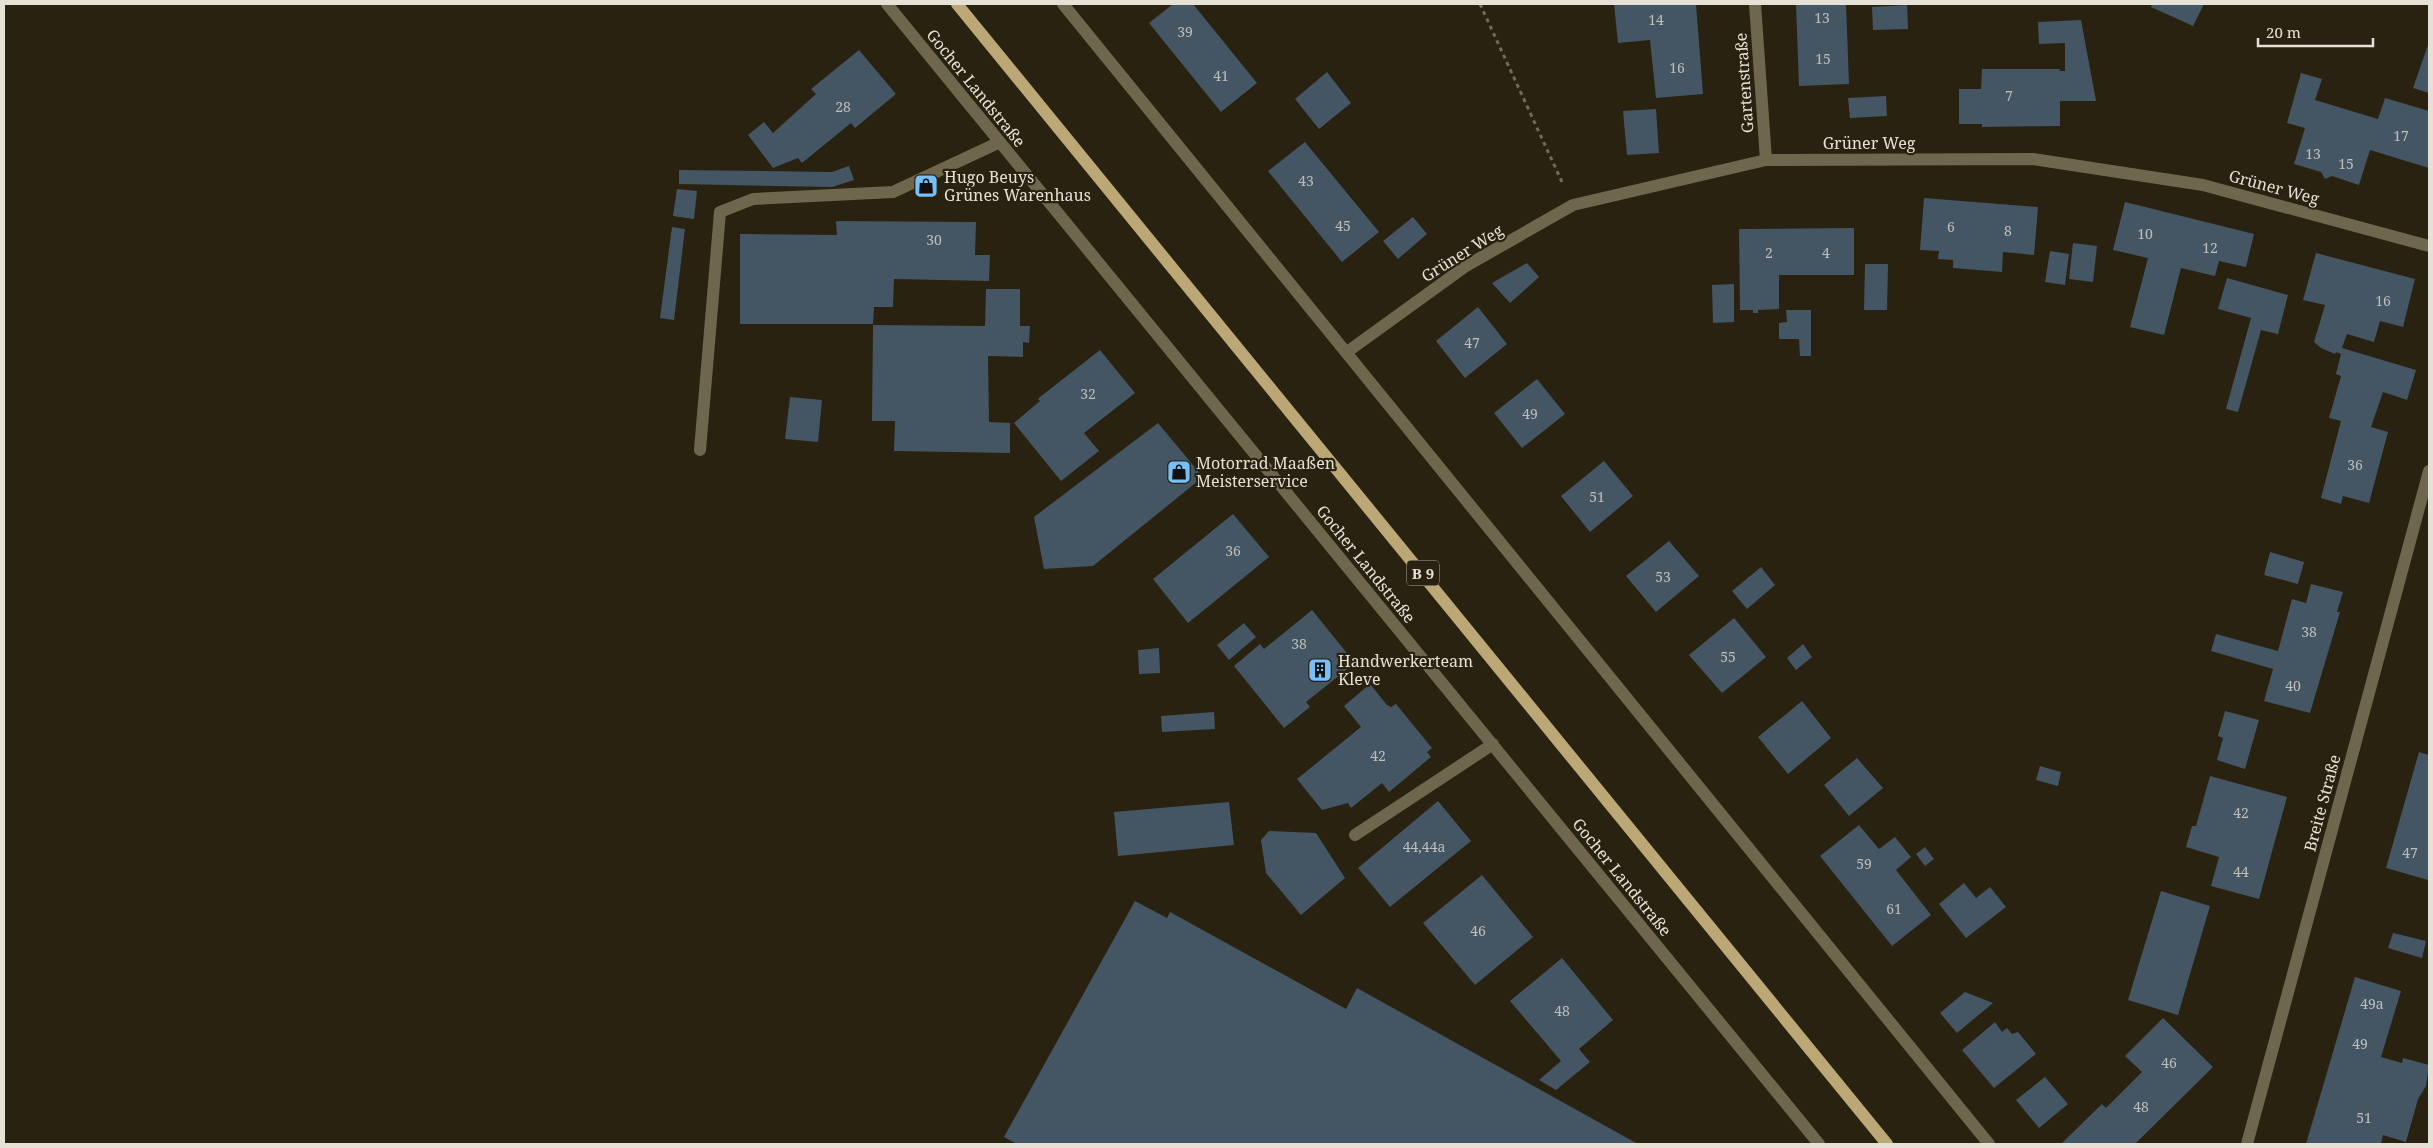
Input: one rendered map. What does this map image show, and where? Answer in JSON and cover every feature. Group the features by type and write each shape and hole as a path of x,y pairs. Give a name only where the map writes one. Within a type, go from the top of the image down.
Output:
{"main road":[{"name":"B 9","path":"957,4 1888,1144"}],"street":[{"name":"Gocher Landstraße","path":"887,4 1819,1144"},
{"path":"1063,4 1989,1144"},
{"name":"Gartenstraße","path":"1755,4 1766,160"},
{"path":"700,450 720,212 753,199 893,192 1000,142"},
{"name":"Grüner Weg","path":"1347,352 1466,266 1573,205 1766,160 2033,159 2203,185 2429,246"},
{"name":"Breite Straße","path":"2247,1144 2429,471"},
{"path":"1355,835 1493,744"}],"path":[{"path":"1480,4 1573,205"}],"building":[{"path":"1173,4 1193,4 1257,83 1221,112 1149,23"},
{"path":"1614,4 1696,4 1703,94 1656,98 1650,40 1618,43"},
{"path":"1796,4 1846,4 1849,84 1799,86"},
{"path":"2152,4 2204,4 2193,26 2151,7"},
{"path":"1907,5 1908,29 1873,30 1872,7"},
{"path":"2081,20 2096,101 2060,101 2060,126 1982,127 1982,124 1959,124 1959,89 1981,89 1982,69 2060,69 2059,71 2065,71 2065,43 2039,44 2038,22"},
{"path":"2429,42 2429,93 2413,88"},
{"path":"859,50 896,94 855,128 851,123 802,163 798,158 773,168 748,135 764,122 773,133 816,94 811,89"},
{"path":"1327,72 1351,103 1319,129 1295,99"},
{"path":"2301,73 2322,79 2315,100 2378,119 2385,98 2429,111 2429,168 2370,150 2359,185 2332,176 2325,179 2321,172 2294,164 2305,128 2287,123"},
{"path":"1886,96 1887,116 1850,118 1848,98"},
{"path":"1656,109 1659,153 1627,155 1623,111"},
{"path":"1305,142 1379,232 1342,262 1268,171"},
{"path":"849,166 854,180 832,187 679,184 679,170 832,172"},
{"path":"677,189 697,191 694,219 673,216"},
{"path":"1924,198 2038,207 2034,255 2003,252 2002,272 1953,268 1953,260 1938,259 1939,251 1920,250"},
{"path":"2125,202 2254,234 2246,267 2219,261 2215,276 2181,268 2164,335 2130,327 2148,258 2113,250"},
{"path":"1413,217 1427,234 1398,259 1383,241"},
{"path":"836,221 976,222 975,255 990,255 989,281 894,279 893,307 874,307 873,324 740,324 740,234 837,235"},
{"path":"672,227 685,229 674,320 660,318"},
{"path":"1854,228 1854,275 1779,275 1779,309 1758,310 1758,313 1753,313 1753,310 1740,310 1739,229"},
{"path":"2073,243 2097,246 2093,282 2069,279"},
{"path":"2050,251 2069,254 2065,285 2045,282"},
{"path":"2316,253 2415,279 2403,327 2380,321 2374,342 2347,334 2342,348 2416,370 2407,400 2383,392 2371,427 2388,432 2369,503 2343,496 2341,504 2321,498 2341,421 2329,418 2341,376 2336,374 2341,354 2336,352 2335,354 2321,348 2314,342 2325,305 2303,300"},
{"path":"1527,263 1539,277 1510,303 1492,283"},
{"path":"1865,264 1888,264 1887,310 1864,310"},
{"path":"2227,278 2288,295 2278,334 2261,330 2238,412 2226,409 2251,318 2218,309"},
{"path":"1734,284 1734,322 1713,323 1712,285"},
{"path":"986,289 1020,289 1020,326 1030,326 1029,343 1023,342 1023,357 988,356 989,422 1010,423 1010,453 894,451 895,421 872,421 873,325 985,326"},
{"path":"1478,307 1507,344 1465,378 1436,341"},
{"path":"1786,310 1811,310 1811,356 1800,356 1799,339 1779,339 1779,323 1787,322"},
{"path":"1100,350 1135,393 1084,433 1099,451 1061,481 1014,423 1040,401 1038,399 1040,397"},
{"path":"1537,379 1565,414 1522,448 1494,413"},
{"path":"790,397 822,400 818,442 785,439"},
{"path":"1158,423 1203,477 1093,566 1044,569 1034,517"},
{"path":"1604,461 1633,496 1590,532 1561,496"},
{"path":"1233,514 1269,557 1188,623 1153,579"},
{"path":"1669,541 1699,576 1656,612 1626,576"},
{"path":"2270,552 2304,562 2298,584 2264,575"},
{"path":"1761,567 1775,585 1747,609 1732,591"},
{"path":"2311,584 2343,592 2337,612 2340,612 2310,713 2264,701 2273,669 2211,651 2216,634 2278,651 2292,599 2306,603"},
{"path":"1312,610 1355,663 1306,702 1310,707 1284,728 1234,666 1260,644 1264,649"},
{"path":"1734,618 1766,657 1722,693 1689,655"},
{"path":"1244,623 1256,637 1229,660 1217,645"},
{"path":"1803,644 1812,657 1796,670 1787,658"},
{"path":"1159,648 1160,673 1139,674 1138,650"},
{"path":"1370,684 1387,705 1391,707 1396,704 1432,748 1427,752 1431,757 1389,792 1382,783 1351,808 1348,803 1322,810 1297,779 1361,727 1344,706"},
{"path":"1802,701 1831,738 1788,774 1758,737"},
{"path":"2225,711 2259,720 2245,769 2217,760 2223,738 2218,736"},
{"path":"1214,712 1215,729 1162,732 1161,716"},
{"path":"2419,752 2429,755 2428,880 2386,868"},
{"path":"1857,758 1883,788 1849,816 1824,785"},
{"path":"2040,766 2061,772 2058,786 2036,780"},
{"path":"2210,776 2287,797 2259,899 2211,886 2219,857 2186,847 2192,826 2196,826"},
{"path":"1438,801 1471,841 1390,907 1358,868"},
{"path":"1229,802 1234,845 1118,856 1114,812"},
{"path":"1859,825 1879,849 1895,837 1911,857 1896,870 1931,915 1892,946 1820,856"},
{"path":"1269,831 1316,833 1345,878 1301,915 1266,873 1261,840"},
{"path":"1925,847 1934,859 1925,866 1916,854"},
{"path":"1482,875 1533,937 1475,985 1423,923"},
{"path":"1964,883 1976,898 1990,887 2006,907 1966,938 1939,904"},
{"path":"2161,891 2210,906 2178,1015 2128,1000"},
{"path":"1135,901 1167,918 1170,912 1346,1009 1357,988 1638,1144 1017,1144 1004,1137"},
{"path":"2393,933 2426,941 2422,958 2388,948"},
{"path":"1562,958 1613,1020 1579,1049 1590,1062 1556,1090 1539,1080 1561,1061 1510,1001"},
{"path":"2355,977 2401,991 2381,1057 2402,1063 2403,1058 2429,1065 2426,1086 2418,1099 2406,1142 2383,1135 2381,1144 2306,1144"},
{"path":"1965,992 1993,1003 1957,1033 1940,1013"},
{"path":"2163,1018 2213,1067 2135,1144 2061,1144 2102,1104 2106,1108 2142,1072 2125,1056"},
{"path":"1995,1022 2002,1032 2007,1028 2012,1034 2018,1032 2036,1054 1994,1088 1962,1050"},
{"path":"2045,1077 2068,1104 2039,1128 2016,1100"}],"place":[{"name":"Hugo Beuys Grünes Warenhaus","path":"926,186"},
{"name":"Motorrad Maaßen Meisterservice","path":"1179,472"},
{"name":"Handwerkerteam Kleve","path":"1320,670"}]}
